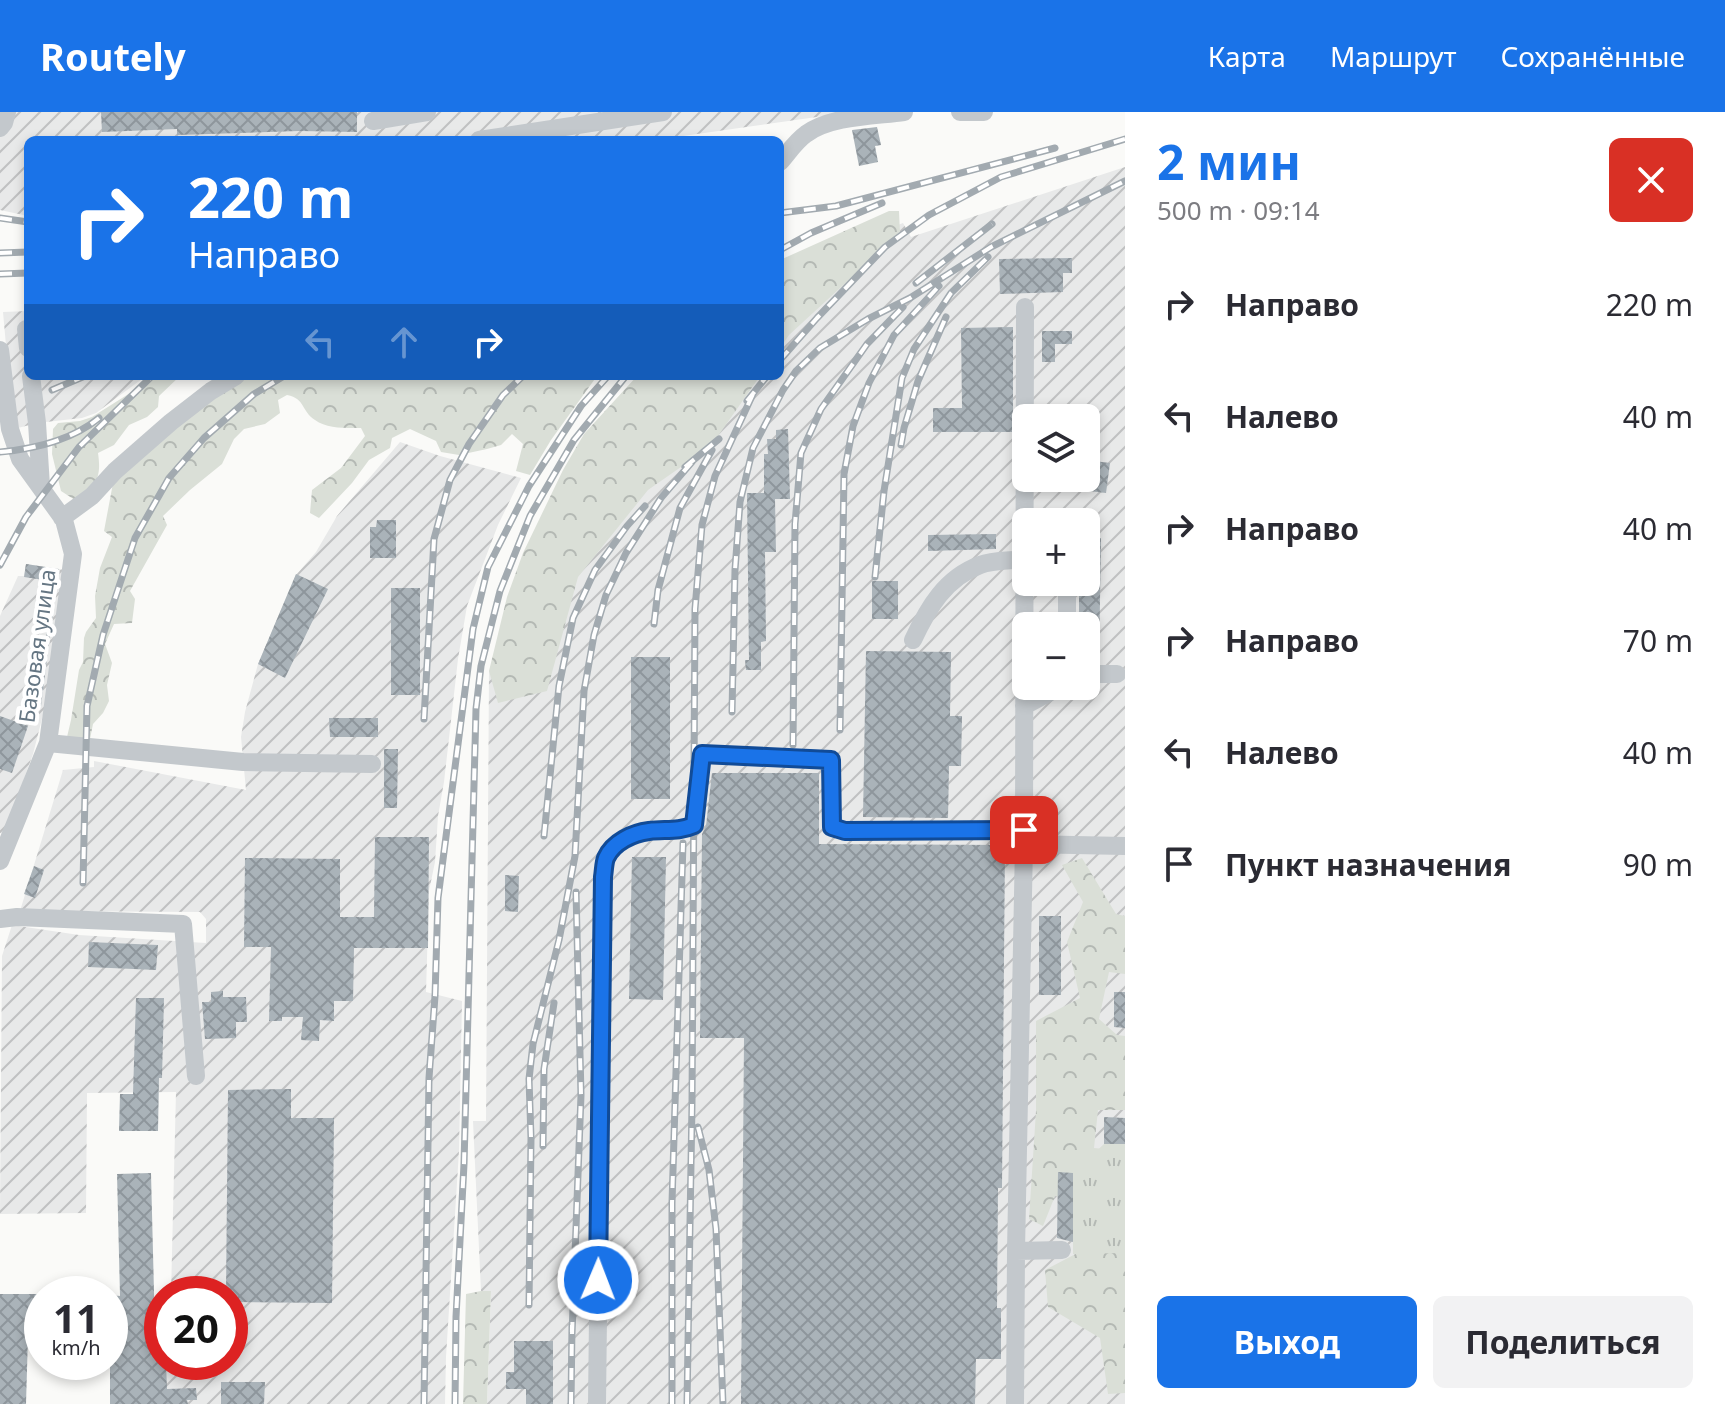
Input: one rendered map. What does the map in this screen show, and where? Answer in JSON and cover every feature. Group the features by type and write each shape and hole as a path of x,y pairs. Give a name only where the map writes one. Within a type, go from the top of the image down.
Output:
{"lane":[{"path":"0,128 7,112"},
{"path":"380,136 372,117 427,112"},
{"path":"505,136 663,112"},
{"path":"784,158 805,135 823,125 904,112"},
{"path":"960,112 984,112"},
{"path":"1025,307 1025,508"},
{"name":"Базовая улица","path":"0,350 10,429 20,459 62,518 73,554 48,743 0,861"},
{"path":"31,380 42,489"},
{"path":"62,518 92,496 115,471 171,422 229,380"},
{"path":"913,640 928,608 955,578 982,564 1012,557"},
{"path":"1015,1404 1025,596"},
{"path":"1100,674 1117,674"},
{"path":"1024,706 1035,700"},
{"path":"48,743 243,762 372,764"},
{"path":"597,1404 603,877 605,859 613,847 646,831 683,830 694,825 702,754 831,760 832,827 845,831 1024,837 1125,846"},
{"path":"0,919 17,917 183,924 196,1076"},
{"path":"1016,1251 1062,1250"}],"shaded area":[{"path":"0,112 852,112 683,136 24,136 24,215 0,210"},
{"path":"1125,167 1125,1404 487,1404 491,1291 481,1291 473,1121 486,1121 489,671 682,380 784,380 784,268 903,223 911,237"},
{"path":"24,311 24,380 141,380 96,413 18,428 11,401 3,312"},
{"path":"400,442 521,478 498,525 467,606 429,891 426,992 462,1001 459,1151 445,1404 164,1404 165,1380 248,1380 248,1276 171,1276 176,1092 87,1093 86,1213 0,1214 2,956 12,925 79,935 206,943 206,919 200,912 20,911 63,770 94,767 94,761 246,790 241,737 258,664 296,575 316,552 337,516"},
{"path":"26,564 65,570 45,707 33,754 4,834 0,833 0,616 18,576 24,576"}],"green space":[{"path":"889,211 899,211 900,233 784,342 784,258"},
{"path":"151,380 176,380 159,396 158,407 147,417 129,425 114,445 98,453 96,481 78,502 61,491 52,454 53,429 58,423 92,417"},
{"path":"240,380 594,380 530,475 516,471 523,444 512,434 501,445 459,455 441,452 436,441 410,429 392,438 390,448 369,460 319,518 310,513 312,490 341,468 365,436 361,428 320,423 293,397 287,395 278,400 280,413 265,424 244,429 234,439 222,464 163,516 167,525 130,591 135,599 132,623 114,624 105,644 112,663 107,685 109,701 93,724 90,739 67,737 83,662 84,638 96,618 95,596 100,568 112,537 104,531 113,483 176,424"},
{"path":"633,380 757,380 711,446 648,490 578,577 547,691 498,703 489,671 507,597 523,553 584,434"},
{"path":"1082,858 1116,914 1125,916 1125,974 1109,972 1099,1019 1117,1035 1125,1036 1125,1110 1098,1110 1094,1148 1125,1151 1125,1393 1108,1394 1100,1338 1048,1307 1045,1270 1085,1249 1083,1203 1055,1196 1043,1226 1029,1219 1036,1111 1036,1021 1080,998 1067,942 1083,902 1062,865"},
{"path":"1104,1144 1125,1144 1125,1253 1073,1254 1073,1173"},
{"path":"491,1291 487,1404 463,1404 466,1294"}],"building":[{"path":"101,112 357,112 357,132 177,135 177,129 102,132"},
{"path":"877,127 881,145 875,146 878,162 859,166 852,130"},
{"path":"1072,258 1072,273 1063,273 1063,292 1000,294 999,259"},
{"path":"1013,327 1012,432 933,432 933,408 962,408 961,328"},
{"path":"1042,331 1072,331 1072,344 1055,344 1055,362 1042,362"},
{"path":"788,429 790,499 775,499 776,552 765,552 766,641 761,642 761,670 746,670 745,660 749,660 747,493 764,493 767,439 776,439 776,430"},
{"path":"1100,462 1110,463 1106,493 1097,492 1100,492"},
{"path":"377,520 396,520 396,558 370,558 370,527 376,527"},
{"path":"996,534 996,549 928,551 928,535"},
{"path":"1101,538 1100,612 1079,612 1079,596 1100,596"},
{"path":"26,564 59,569 57,582 24,577"},
{"path":"296,574 328,589 285,678 258,664"},
{"path":"872,581 898,581 898,619 872,619"},
{"path":"391,588 420,588 420,695 391,695"},
{"path":"50,612 53,613 41,706 34,705"},
{"path":"866,651 951,652 950,716 962,716 961,766 949,766 948,818 863,817"},
{"path":"631,657 670,657 670,799 631,799"},
{"path":"0,716 28,726 12,773 0,769"},
{"path":"329,718 378,718 378,737 330,737"},
{"path":"384,749 398,749 397,808 384,808"},
{"path":"712,773 819,773 819,844 1005,845 1002,1188 998,1188 997,1308 1001,1308 1001,1359 976,1359 975,1404 741,1404 744,1038 700,1038 702,834 706,826"},
{"path":"375,837 429,837 428,948 354,948 353,1001 334,1001 334,1021 320,1020 319,1041 301,1040 303,1017 282,1017 282,1021 269,1021 271,947 244,947 245,858 340,859 340,917 374,917"},
{"path":"632,857 666,857 663,1000 629,999"},
{"path":"34,866 44,870 35,898 24,894"},
{"path":"505,875 519,876 518,912 505,911"},
{"path":"1039,916 1061,916 1061,995 1039,995"},
{"path":"89,942 158,945 156,970 88,967"},
{"path":"223,991 223,997 246,997 247,1022 236,1022 236,1038 205,1039 202,1002 211,1002 211,992"},
{"path":"1114,992 1125,992 1125,1028 1114,1027"},
{"path":"136,998 164,998 158,1131 119,1131 120,1094 133,1094"},
{"path":"291,1089 291,1118 334,1118 332,1303 248,1302 248,1276 226,1276 228,1090"},
{"path":"1104,1117 1125,1118 1125,1144 1104,1144"},
{"path":"1058,1172 1073,1173 1073,1242 1057,1238"},
{"path":"151,1173 154,1276 144,1276 144,1380 167,1380 167,1389 196,1388 197,1400 187,1400 188,1404 110,1404 110,1380 128,1380 128,1276 120,1276 117,1174"},
{"path":"0,1294 24,1294 26,1404 0,1404"},
{"path":"514,1341 553,1341 553,1404 526,1404 526,1389 506,1389 506,1372 514,1372"},
{"path":"221,1382 265,1382 264,1404 221,1404"}],"railway":[{"path":"784,355 885,247 929,215 1001,177 1125,139"},
{"path":"784,212 836,206 1055,148"},
{"path":"732,712 735,570 740,502 753,448 796,371 820,348 910,298 991,247 1125,181"},
{"path":"784,248 882,203"},
{"path":"0,218 24,221"},
{"path":"916,283 992,224"},
{"path":"0,253 24,252"},
{"path":"875,577 884,491 902,378 914,349 951,293 988,257"},
{"path":"0,274 24,273"},
{"path":"840,730 844,474 853,426 869,383 894,335 939,286"},
{"path":"793,745 795,524 801,453 821,409 867,344 903,307"},
{"path":"901,445 918,381 946,317"},
{"path":"52,390 76,380"},
{"path":"0,565 26,517 79,447 148,380"},
{"path":"83,883 87,706 103,635 135,538 169,478 204,438 254,394 277,380"},
{"path":"424,719 434,539 450,480 469,444 503,395 519,380"},
{"path":"424,1404 429,1078 438,898 473,629 488,567 529,486 581,406 604,380"},
{"path":"455,1404 476,709 481,666 500,591 530,516 574,440 623,380"},
{"path":"747,401 764,380"},
{"path":"687,1404 695,609 702,525 715,476 753,394"},
{"path":"0,452 52,442 77,432 99,418"},
{"path":"685,467 719,439"},
{"path":"654,624 658,590 680,508 712,450"},
{"path":"529,1305 529,1079 533,1044 559,940 575,856 584,691 594,635 606,595 626,553 661,498 692,462"},
{"path":"544,836 559,686 573,618 595,570 645,506"},
{"path":"672,1404 672,1203 683,843"},
{"path":"572,1334 581,1095 576,892"},
{"path":"543,1146 544,1069 554,1003"},
{"path":"698,1127 709,1170 716,1229 723,1404"},
{"path":"571,1404 572,1325"}],"route":[{"path":"598,1280 603,877 605,859 613,847 646,831 683,830 694,825 702,754 831,760 832,827 845,831 1024,830"}]}
